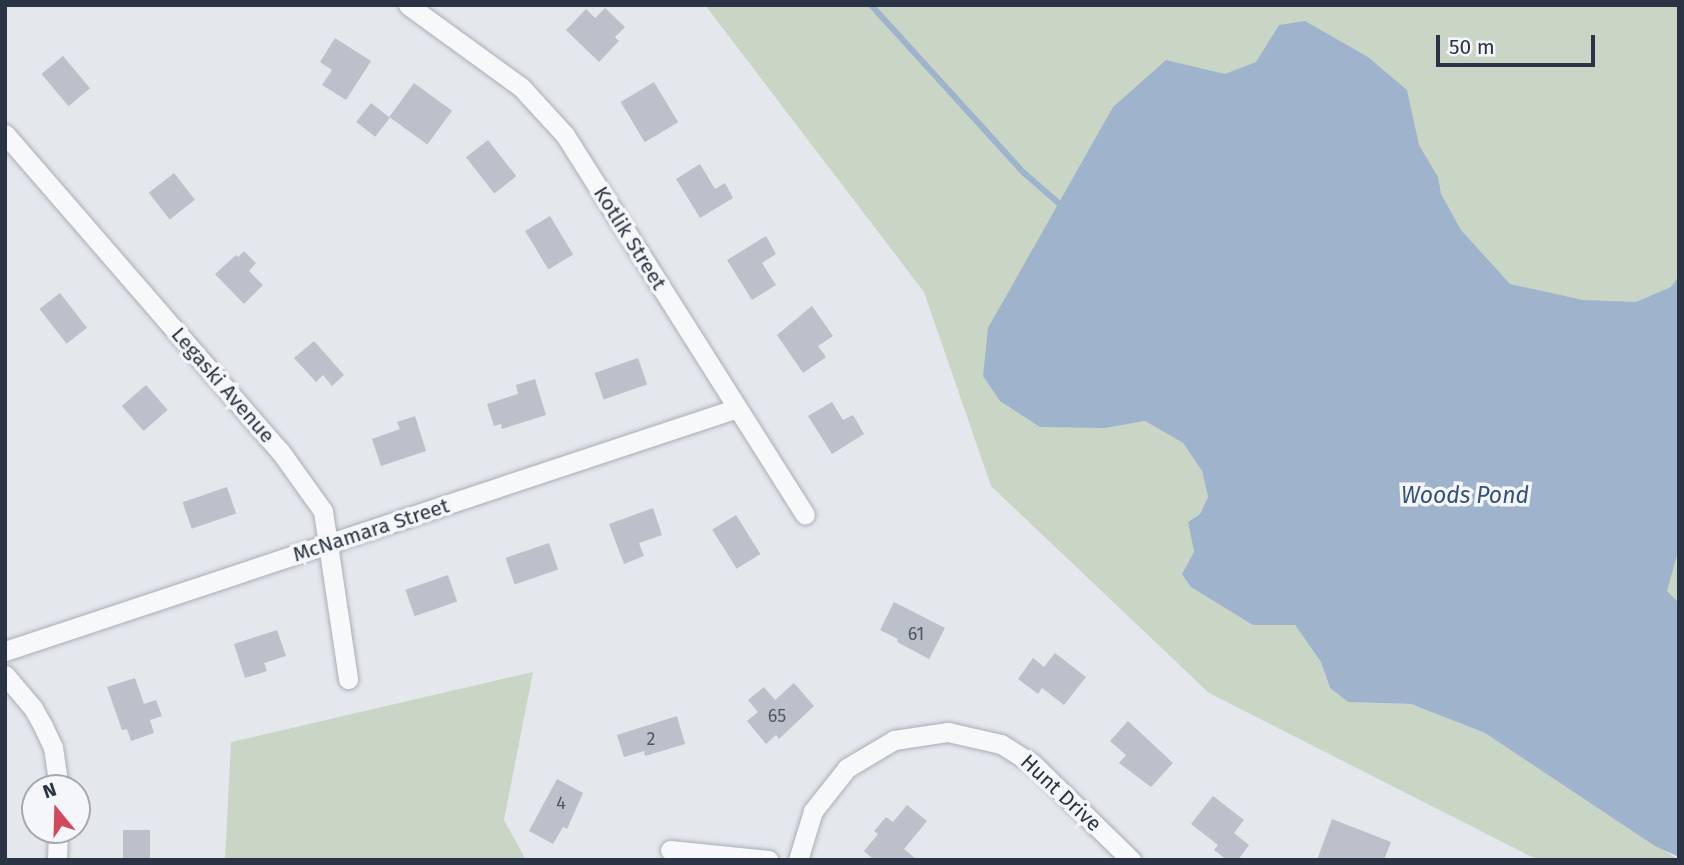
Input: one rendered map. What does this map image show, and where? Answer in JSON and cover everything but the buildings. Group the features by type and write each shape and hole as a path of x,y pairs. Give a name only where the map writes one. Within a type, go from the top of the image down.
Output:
{"street":[{"name":"Kotlik Street","path":"408,5 491,63 543,108 565,135 805,514"},
{"name":"Legaski Avenue","path":"5,134 280,451 323,511 348,679"},
{"name":"McNamara Street","path":"5,651 737,408"},
{"path":"5,676 33,708 43,726 53,747 57,774"},
{"name":"Hunt Drive","path":"798,860 813,811 847,768 894,740 948,732 992,741 1032,763 1131,860"},
{"path":"670,850 768,860"}],"green space":[{"name":"Woods Pond","path":"705,5 1679,5 1679,638 1004,299 1105,428 1145,421 1183,443 1202,471 1208,497 1200,514 1188,522 1194,552 1253,625 1295,625 1321,662 1330,688 1348,702 1411,704 1485,733 1679,860 1538,860 1209,693 991,486 924,292"},
{"path":"533,672 504,820 526,860 225,860 231,742"}],"water":[{"name":"Woods Pond","path":"1305,21 1368,57 1407,90 1419,145 1438,177 1441,194 1461,230 1510,284 1583,300 1636,302 1671,287 1679,276 1679,548 1667,591 1679,603 1679,857 1655,846 1485,733 1411,704 1348,702 1330,688 1321,662 1295,625 1253,625 1191,587 1182,574 1194,552 1188,522 1200,514 1208,497 1202,471 1183,443 1145,421 1105,428 1040,427 1000,401 983,376 988,328 1113,107 1166,60 1225,74 1256,62 1279,25"}],"waterway":[{"path":"871,5 1024,173 1062,206"}]}
